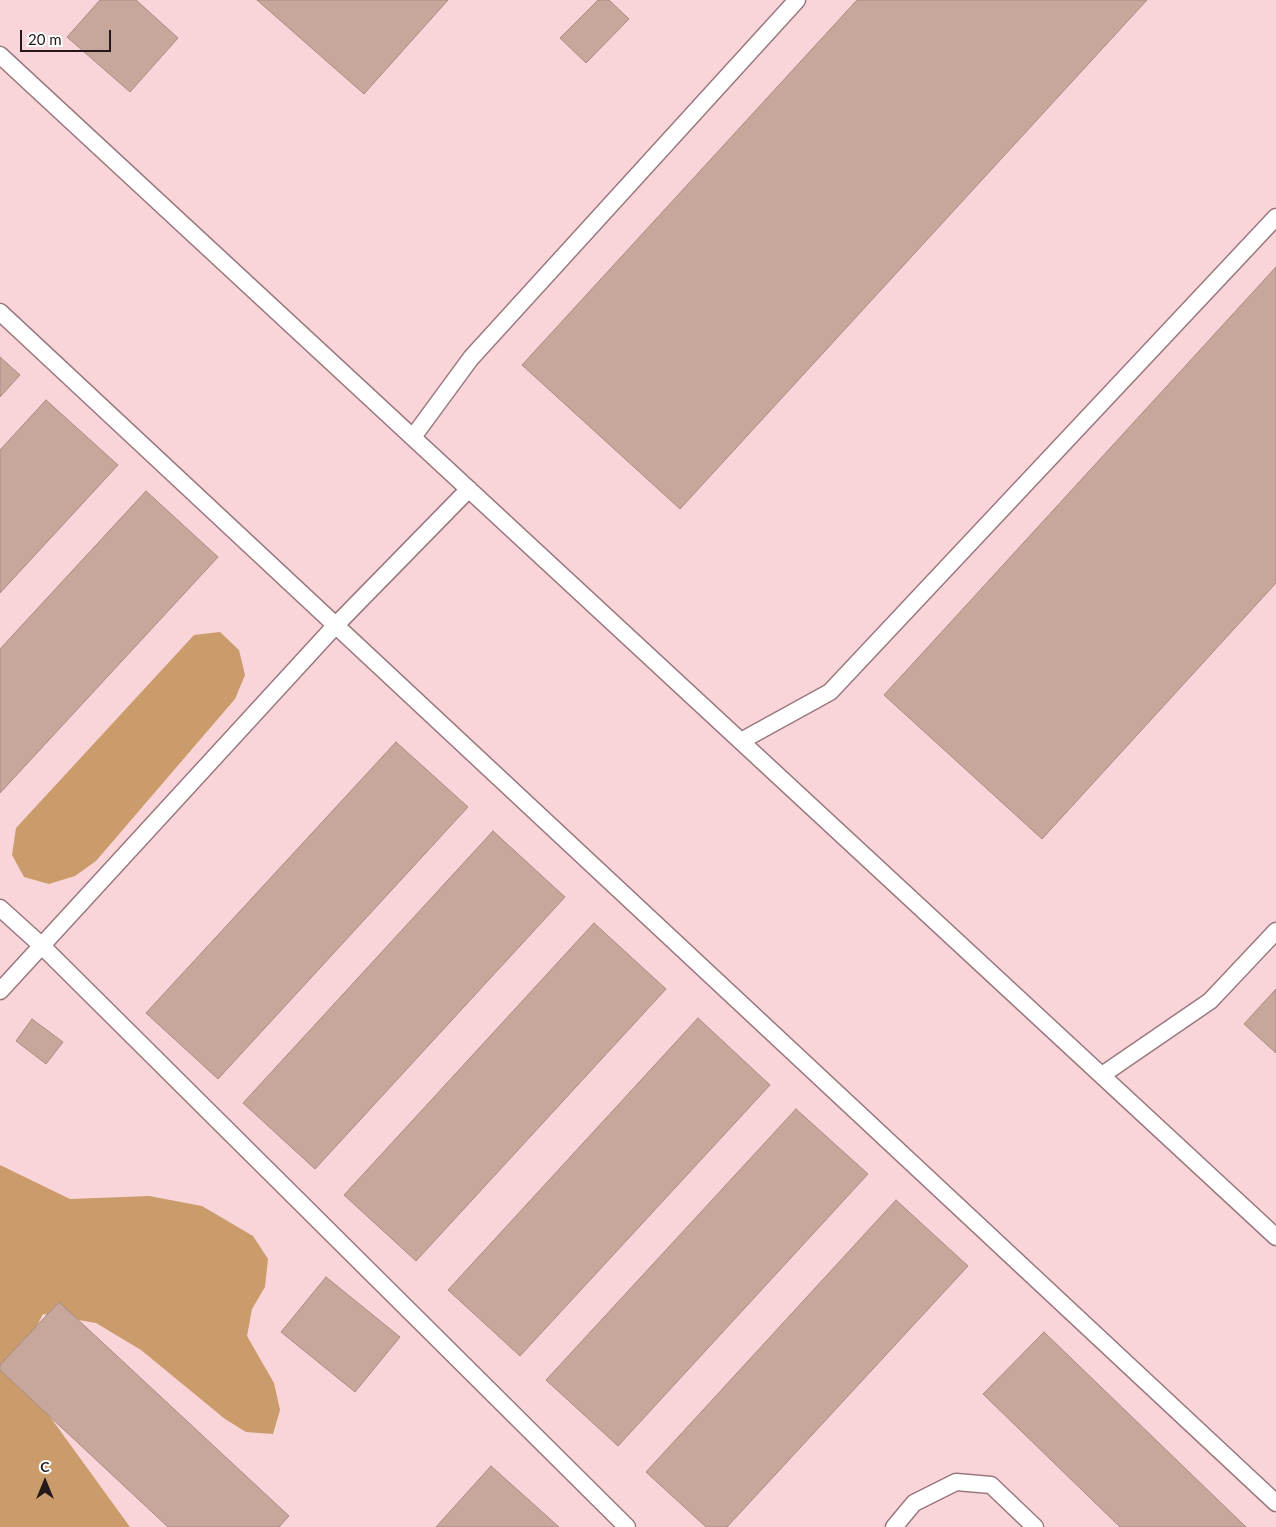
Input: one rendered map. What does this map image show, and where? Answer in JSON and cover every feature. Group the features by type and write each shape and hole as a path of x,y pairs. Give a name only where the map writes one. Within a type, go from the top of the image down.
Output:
{"lane":[{"path":"413,437 471,358 797,0"},
{"path":"0,55 1276,1237"},
{"path":"741,741 830,692 1276,217"},
{"path":"0,312 1276,1503"},
{"path":"0,991 335,626 469,489"},
{"path":"0,908 41,945 627,1527"},
{"path":"1102,1076 1210,1001 1276,931"},
{"path":"894,1527 914,1503 956,1482 991,1485 1035,1527"}],"shaded area":[{"path":"220,632 239,650 245,675 235,699 96,861 75,876 49,884 24,877 12,855 16,828 194,635"},
{"path":"0,1165 70,1199 149,1196 202,1206 253,1236 268,1259 265,1287 252,1309 247,1336 274,1383 280,1410 273,1434 246,1432 225,1419 141,1350 96,1323 43,1314 31,1337 48,1414 130,1527 0,1527"}],"building":[{"path":"100,0 136,0 178,38 130,92 67,37"},
{"path":"257,0 448,0 364,94"},
{"path":"598,0 609,0 629,19 586,63 560,38"},
{"path":"857,0 1147,0 680,509 522,365"},
{"path":"1276,267 1276,583 1042,839 884,695"},
{"path":"0,357 20,375 0,397"},
{"path":"46,400 118,465 0,593 0,450"},
{"path":"146,491 218,557 0,793 0,649"},
{"path":"396,742 468,807 218,1079 146,1013"},
{"path":"493,831 565,897 315,1169 243,1103"},
{"path":"594,923 666,989 416,1261 344,1195"},
{"path":"1276,989 1276,1053 1244,1024"},
{"path":"698,1018 770,1085 520,1356 448,1290"},
{"path":"32,1019 63,1042 46,1064 16,1041"},
{"path":"796,1109 868,1174 618,1446 546,1380"},
{"path":"896,1200 968,1266 727,1527 706,1527 646,1472"},
{"path":"326,1277 400,1337 355,1392 281,1332"},
{"path":"59,1302 289,1516 279,1527 168,1527 0,1370 0,1365"},
{"path":"1044,1332 1246,1527 1120,1527 983,1394"},
{"path":"491,1466 559,1527 436,1527"}]}
